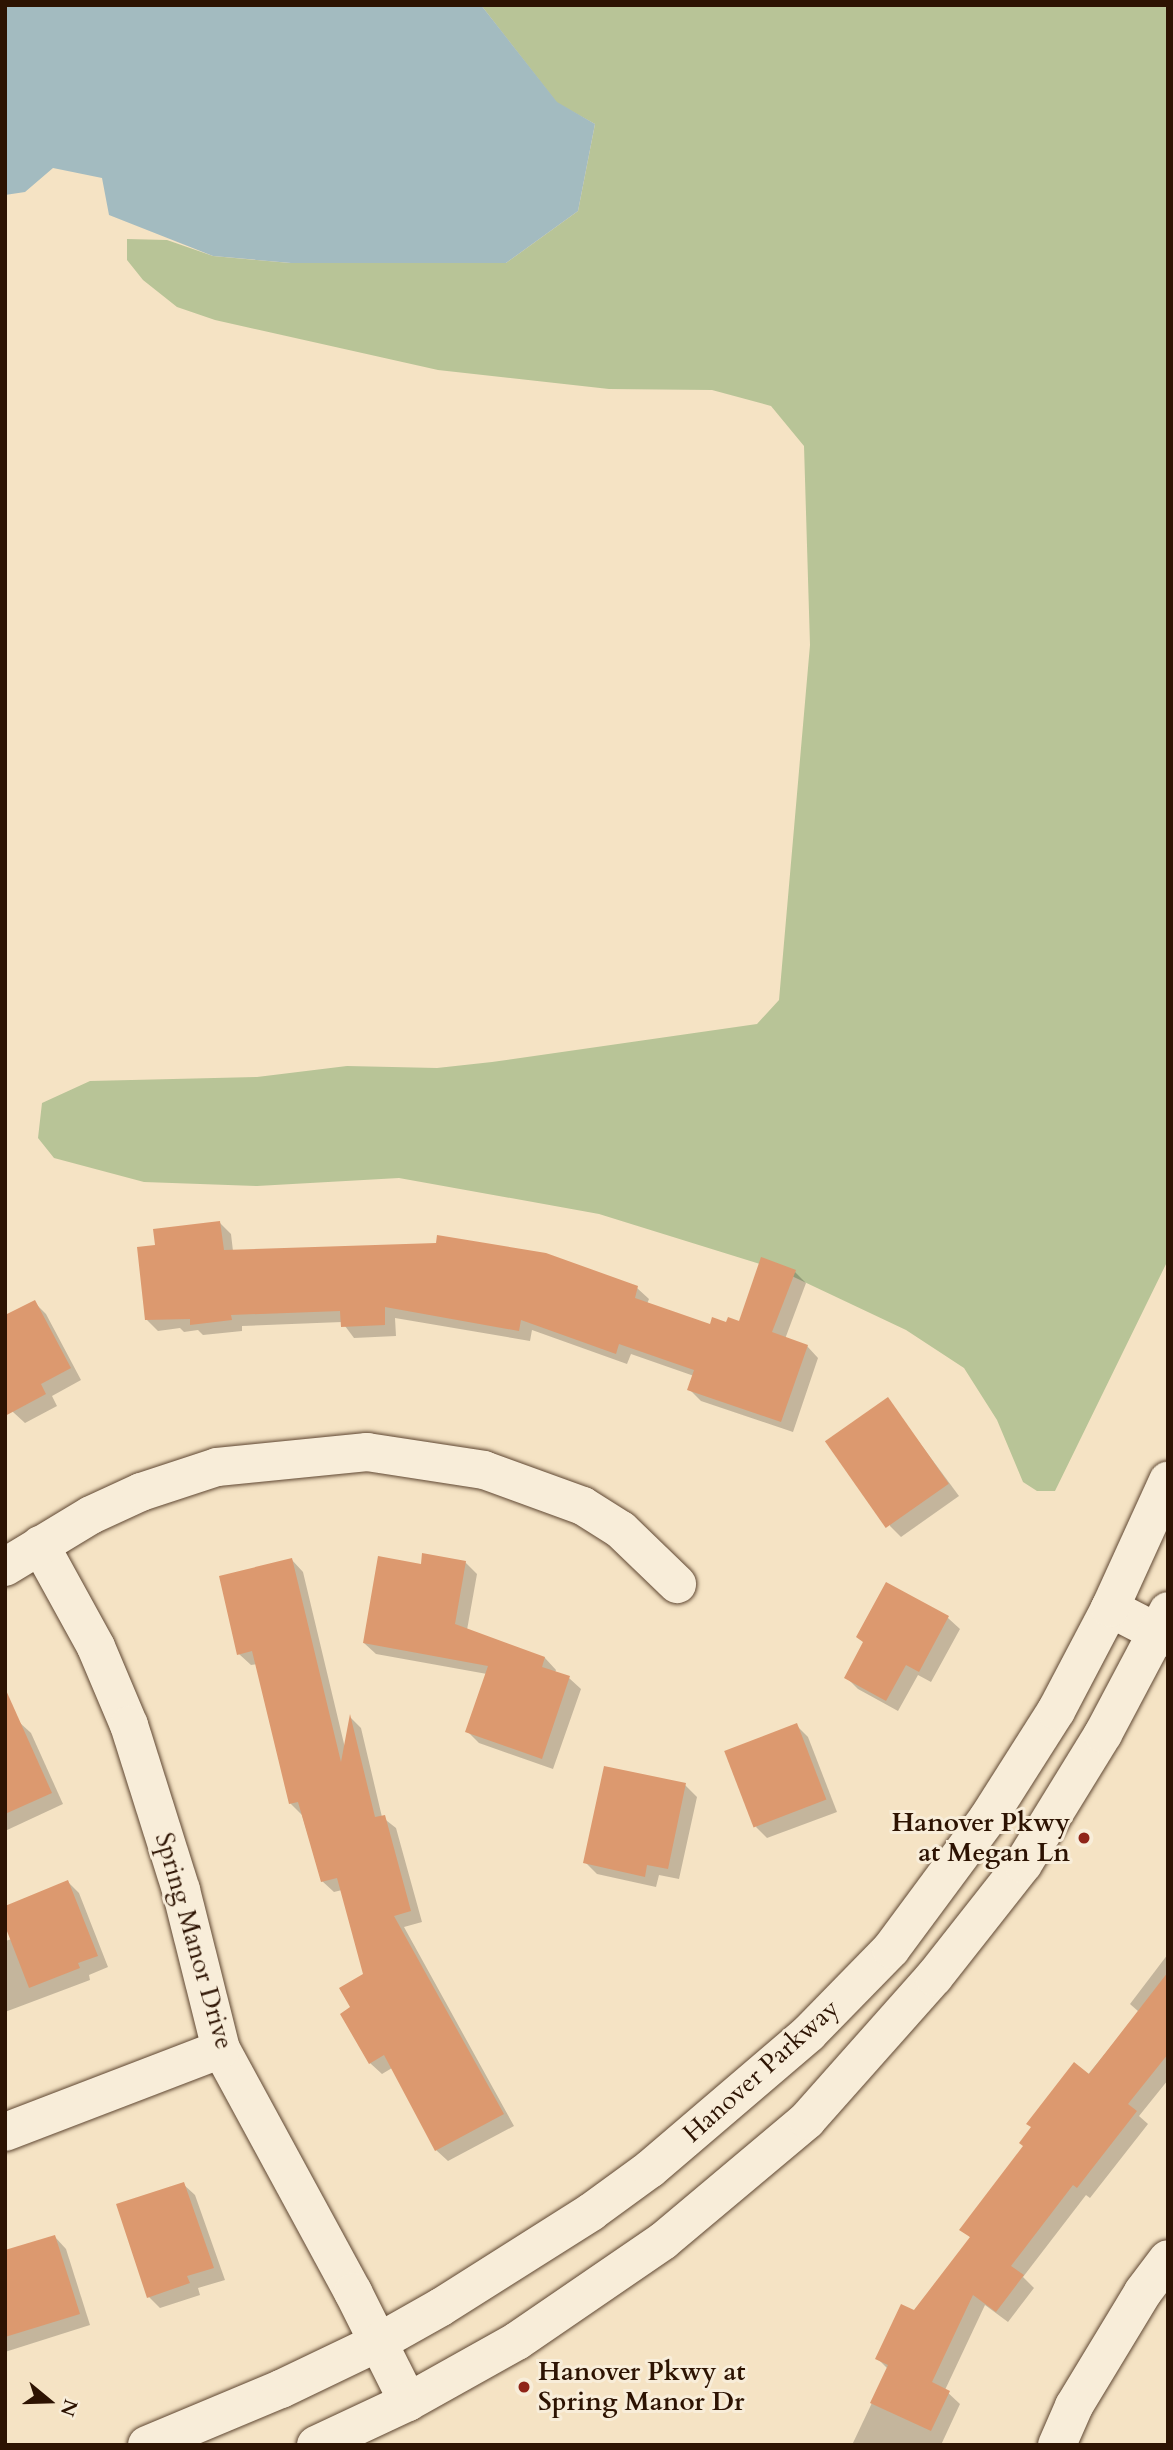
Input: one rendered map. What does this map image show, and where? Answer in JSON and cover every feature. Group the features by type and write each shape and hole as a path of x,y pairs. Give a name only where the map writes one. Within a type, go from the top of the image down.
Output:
{"street":[{"path":"5,1567 91,1515 141,1492 217,1467 368,1452 484,1471 583,1506 621,1530 677,1584"},
{"name":"Hanover Parkway","path":"147,2445 281,2389 379,2342 440,2307 591,2212 650,2169 809,2033 891,1949 988,1818 1056,1711 1110,1608 1168,1481"},
{"name":"Spring Manor Drive","path":"40,1545 96,1647 129,1725 181,1890 221,2049 379,2342 408,2402"},
{"path":"316,2445 408,2402 517,2341 663,2241 807,2120 934,1977 1023,1864 1103,1734 1164,1627 1110,1608"},
{"path":"5,2132 221,2049"},
{"path":"1058,2445 1074,2406 1143,2292 1168,2259"}],"green space":[{"path":"481,5 1168,5 1168,1260 1055,1491 1037,1491 1023,1482 997,1420 964,1368 906,1330 779,1270 599,1214 399,1178 257,1186 144,1182 54,1158 38,1138 42,1103 90,1081 257,1077 347,1066 437,1068 492,1062 757,1024 779,1000 810,645 804,446 771,406 712,390 609,389 438,370 215,320 177,307 143,280 127,260 127,239 167,240 213,256 290,263 506,263 578,211 595,124 557,103"}],"water":[{"path":"5,5 481,5 557,102 595,124 578,211 506,263 291,263 213,256 109,215 102,178 53,168 25,192 5,195"}],"building":[{"path":"220,1221 224,1250 436,1243 437,1235 546,1253 638,1286 635,1298 710,1324 712,1317 726,1322 728,1317 739,1321 761,1257 796,1270 772,1332 808,1345 781,1422 687,1390 694,1370 619,1344 616,1354 521,1320 519,1331 385,1307 385,1325 341,1327 340,1311 231,1315 232,1320 190,1325 190,1319 145,1320 137,1247 155,1245 153,1229"},
{"path":"35,1300 71,1368 41,1384 46,1394 5,1416 5,1311 7,1314"},
{"path":"888,1397 949,1484 886,1528 825,1441"},
{"path":"422,1553 466,1561 455,1624 545,1657 542,1667 570,1676 542,1759 465,1732 488,1666 363,1643 378,1556 421,1564"},
{"path":"292,1558 341,1762 350,1714 375,1817 385,1815 411,1911 394,1916 504,2114 435,2151 384,2055 369,2064 340,2014 350,2007 339,1988 363,1974 337,1878 321,1882 298,1802 289,1804 252,1651 237,1655 219,1576"},
{"path":"886,1582 949,1616 919,1672 906,1665 886,1701 844,1678 863,1642 856,1637"},
{"path":"5,1688 52,1793 5,1814"},
{"path":"797,1723 826,1800 754,1828 724,1751"},
{"path":"604,1766 686,1783 668,1869 647,1865 645,1877 583,1863"},
{"path":"68,1880 98,1956 78,1963 80,1968 29,1988 5,1926 5,1906"},
{"path":"1168,1972 1168,2054 1128,2104 1137,2111 1077,2188 1073,2185 1011,2266 1024,2275 996,2312 973,2295 932,2382 950,2391 931,2431 870,2403 888,2365 875,2359 901,2304 914,2310 970,2237 959,2230 1023,2146 1019,2143 1031,2127 1026,2124 1074,2062 1089,2074"},
{"path":"184,2182 214,2268 187,2276 190,2283 147,2298 116,2204"},
{"path":"55,2235 80,2314 5,2337 5,2250"}],"place":[{"name":"Hanover Pkwy at Megan Ln","path":"1084,1838"},
{"name":"Hanover Pkwy at Spring Manor Dr","path":"524,2387"}]}
